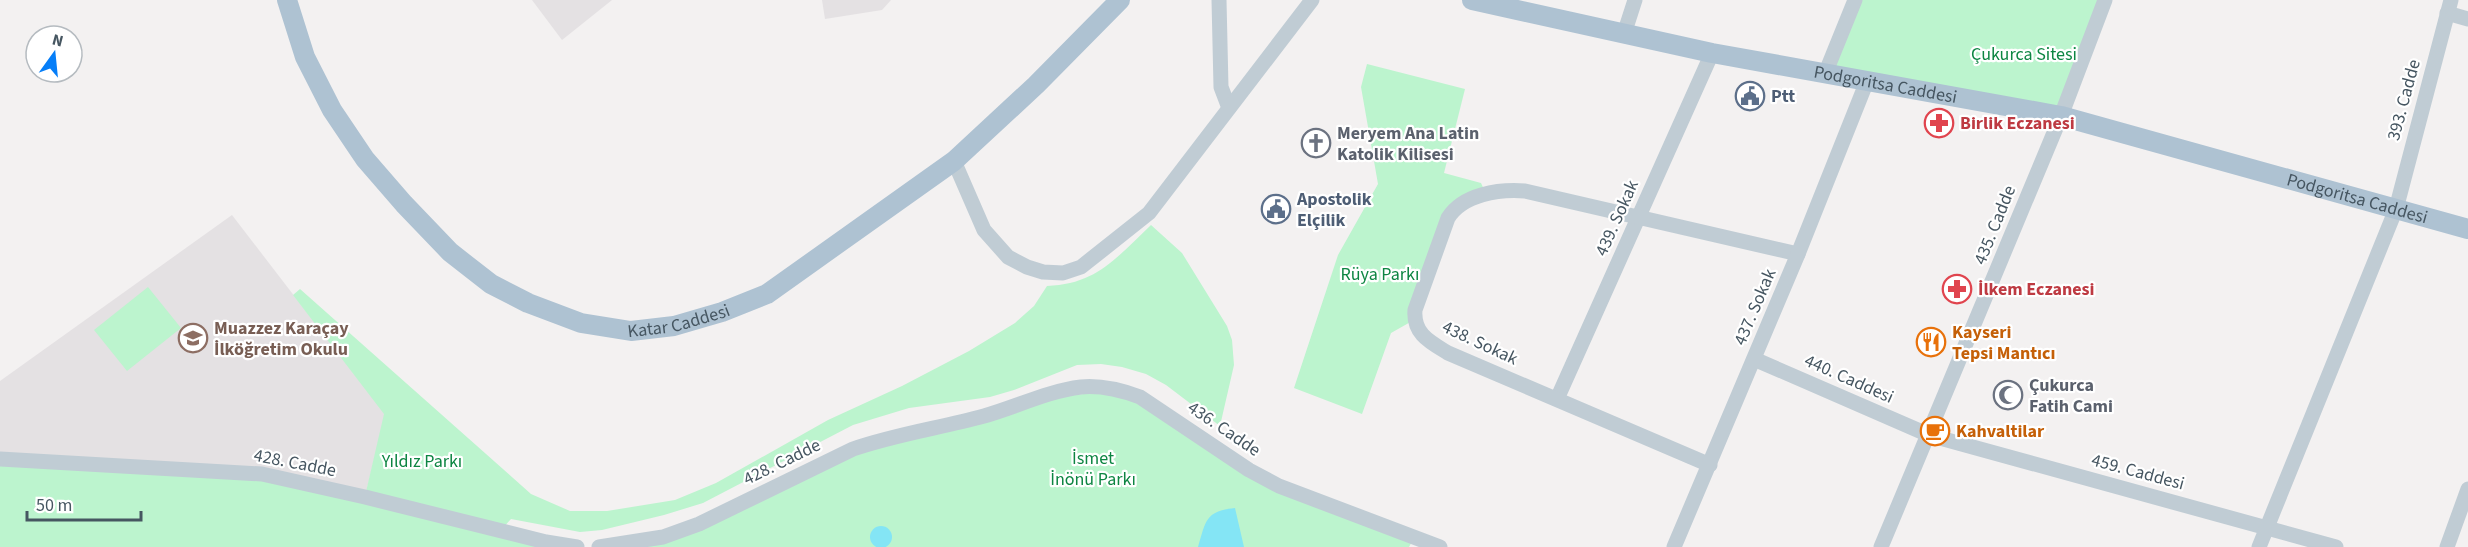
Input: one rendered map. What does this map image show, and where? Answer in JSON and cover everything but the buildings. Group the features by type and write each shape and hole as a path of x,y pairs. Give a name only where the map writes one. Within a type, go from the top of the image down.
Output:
{"main road":[{"name":"Katar Caddesi","path":"287,0 305,57 332,110 365,159 450,252 492,284 528,303 580,323 631,331 674,326 722,312 767,294 954,161 1036,85 1120,0"},
{"name":"Podgoritsa Caddesi","path":"1472,0 1713,53 2061,116 2468,229"}],"street":[{"path":"1219,0 1221,87 1229,108"},
{"path":"954,161 984,230 1008,257 1043,272 1063,273 1081,267 1149,213 1312,0"},
{"path":"1624,34 1635,0"},
{"path":"1825,74 1855,0"},
{"name":"435. Cadde","path":"1881,547 2061,116 2104,0"},
{"path":"2449,6 2468,19"},
{"name":"393. Cadde","path":"2259,547 2396,210 2449,6"},
{"name":"439. Sokak","path":"1557,399 1713,53"},
{"name":"437. Sokak","path":"1674,547 1798,254 1867,81"},
{"name":"438. Sokak","path":"1710,465 1430,343 1416,327 1415,310 1448,218 1452,212 1464,204 1486,194 1509,190 1525,191 1798,254"},
{"name":"440. Caddesi","path":"1754,359 1929,435"},
{"name":"436. Cadde","path":"984,416 1065,390 1083,387 1122,390 1140,397 1250,470 1279,486 1440,547"},
{"name":"428. Cadde","path":"599,547 663,537 699,524 853,449 879,440 984,416"},
{"name":"459. Caddesi","path":"1929,435 2336,547"},
{"name":"428. Cadde","path":"0,459 262,474 434,513 546,542 578,547"},
{"path":"2447,547 2468,489"}],"shaded area":[{"path":"532,0 612,0 562,40"},
{"path":"822,0 891,0 882,10 825,19"},
{"name":"Muazzez Karaçay İlköğretim Okulu","path":"232,215 385,414 365,497 0,459 0,381"}],"green space":[{"name":"Çukurca Sitesi","path":"1855,0 2105,0 2061,116 1825,74"},
{"name":"Rüya Parkı","path":"1367,64 1465,89 1444,173 1481,183 1486,194 1457,208 1414,320 1391,333 1362,414 1294,388 1338,255 1378,184 1361,87"},
{"name":"Yıldız Parkı","path":"1151,225 1182,253 1227,326 1232,340 1234,365 1220,426 1166,385 1146,374 1101,364 1077,365 990,397 909,408 853,425 703,503 664,515 602,530 580,532 511,519 502,529 545,547 0,547 0,459 262,474 365,496 384,414 293,295 300,289 531,494 570,511 607,511 675,500 716,483 828,420 902,386 969,351 1015,323 1034,306 1047,286 1064,284 1093,275 1116,258"},
{"path":"148,287 181,328 127,371 94,330"},
{"name":"İsmet İnönü Parkı","path":"1122,390 1249,470 1414,538 1409,547 599,547 663,537 853,449 1035,399"}],"water":[{"path":"1235,508 1244,547 1198,547 1208,519 1225,509"},
{"path":"881,526 889,529 892,537 889,545 881,548 873,545 870,537 873,529"}],"place":[{"name":"Ptt","path":"1750,96"},
{"name":"Birlik Eczanesi","path":"1939,123"},
{"name":"Meryem Ana Latin Katolik Kilisesi","path":"1316,143"},
{"name":"Apostolik Elçilik","path":"1276,209"},
{"name":"İlkem Eczanesi","path":"1957,289"},
{"name":"Muazzez Karaçay İlköğretim Okulu","path":"193,338"},
{"name":"Kayseri Tepsi Mantıcı","path":"1931,342"},
{"name":"Çukurca Fatih Cami","path":"2008,395"},
{"name":"Kahvaltilar","path":"1935,431"}]}
